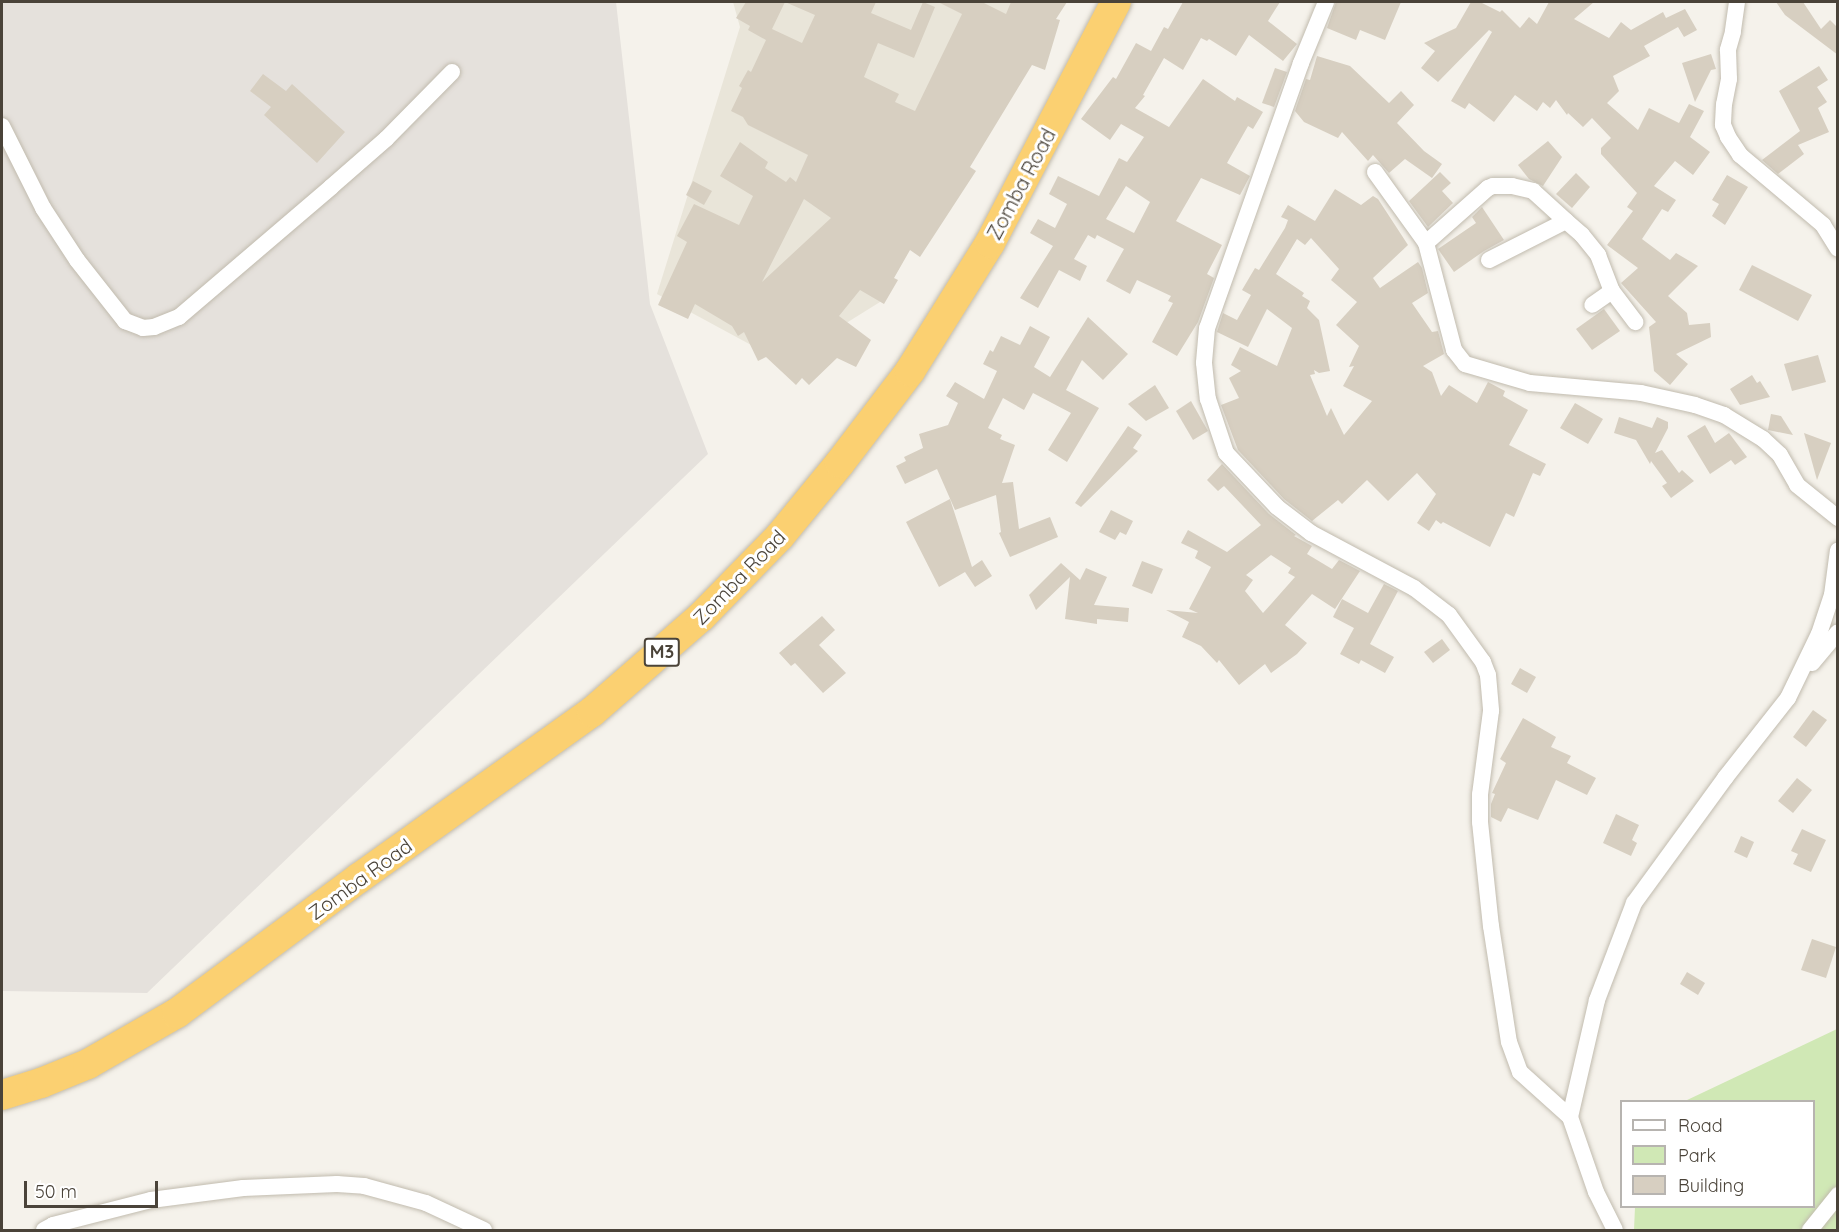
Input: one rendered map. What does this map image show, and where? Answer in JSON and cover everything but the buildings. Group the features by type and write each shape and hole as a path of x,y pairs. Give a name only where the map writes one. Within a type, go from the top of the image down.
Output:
{"highway":[{"name":"Zomba Road","path":"2,1095 88,1064 177,1013 359,878 592,712 701,617 780,536 840,463 910,371 990,243 1116,2"}],"street":[{"path":"1326,2 1301,63 1207,328 1204,363 1208,399 1226,453 1277,507 1311,533 1414,588 1449,615 1483,662 1488,675 1491,711 1480,795 1480,822 1491,926 1509,1042 1520,1072 1570,1117 1596,1191 1615,1230"},
{"path":"1737,2 1728,50 1729,79 1723,125 1740,155 1823,225 1838,249"},
{"path":"2,126 43,208 76,260 125,321 143,328 154,327 179,317 386,139 452,72"},
{"path":"1375,172 1426,243 1454,350 1465,364 1530,384 1641,393 1695,405 1724,415 1763,439 1780,455 1797,485 1838,518"},
{"path":"1426,243 1488,188 1512,186 1533,191 1582,235 1598,255 1612,291 1635,322"},
{"path":"1489,261 1566,221"},
{"path":"1592,305 1612,291"},
{"path":"1570,1117 1597,1000 1634,903 1725,778 1788,698 1819,634 1832,595 1838,550"},
{"path":"1798,680 1838,632"},
{"path":"44,1230 53,1225 151,1200 243,1188 337,1184 364,1186 426,1203 484,1230"},
{"path":"1810,1230 1838,1195"}],"shaded area":[{"path":"2,2 616,2 650,304 708,454 147,993 2,991"},
{"path":"733,2 1051,2 880,302 827,335 764,352 657,294 740,27"}],"green space":[{"path":"1837,1029 1837,1230 1634,1230 1635,1208 1815,1208 1815,1100 1687,1100"}]}
